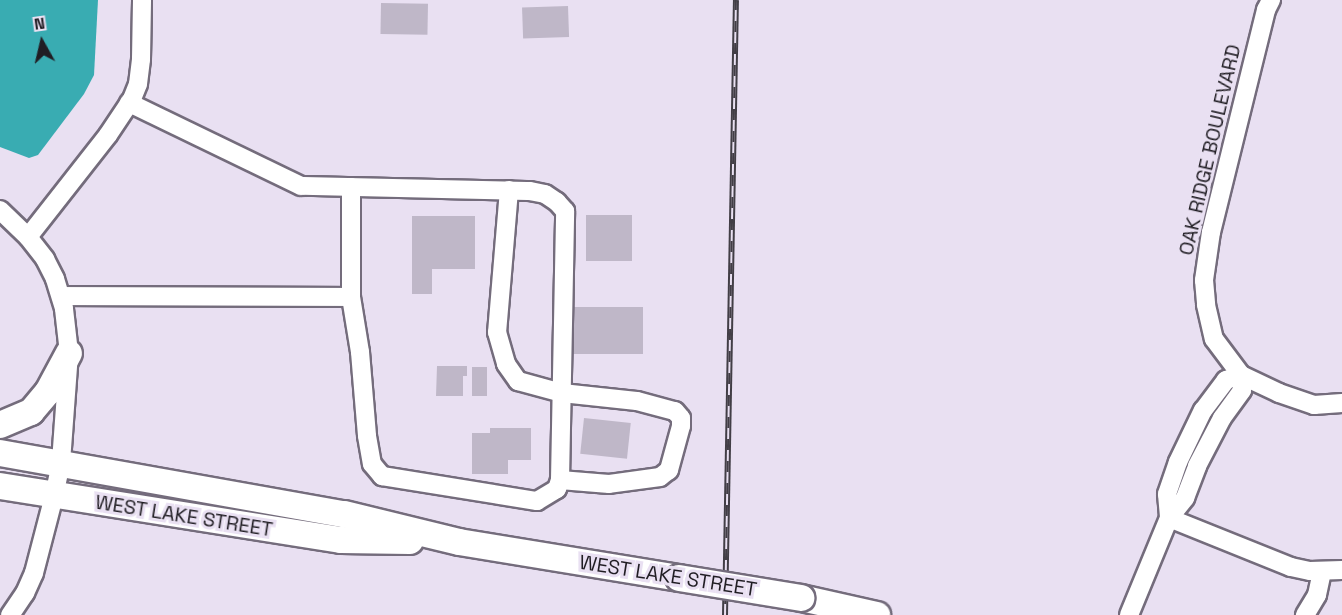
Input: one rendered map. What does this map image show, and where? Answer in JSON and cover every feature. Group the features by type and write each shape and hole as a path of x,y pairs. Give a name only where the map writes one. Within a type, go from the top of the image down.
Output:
{"highway":[{"path":"0,425 31,412 48,392 69,353"},
{"name":"WEST LAKE STREET","path":"0,453 344,514 459,542 801,598 877,615"},
{"name":"WEST LAKE STREET","path":"0,486 341,540 459,542"}],"street":[{"path":"28,237 108,135 129,103 138,84 141,59 142,0"},
{"name":"OAK RIDGE BOULEVARD","path":"1271,0 1266,10 1211,232 1204,280 1206,305 1214,339 1241,375 1279,393 1314,405 1342,404"},
{"path":"129,103 302,186 509,190 545,194 565,211 560,480 556,489 537,501 382,476 372,464 367,436 360,352 351,297 351,187"},
{"path":"509,190 497,332 500,348 518,381 562,393 638,401 675,411 681,418 669,470 660,477 609,484 560,480"},
{"path":"0,210 28,237 45,259 61,296 69,353 61,463 54,496 34,573 25,593 10,615"},
{"path":"61,296 351,297"},
{"path":"1129,615 1169,518 1185,498 1197,466 1222,418 1242,390 1241,375"},
{"path":"1169,518 1291,567 1322,572 1342,570"},
{"path":"1305,615 1317,595 1322,572"}],"water":[{"path":"0,0 98,0 94,75 84,94 38,155 29,158 0,147"}],"building":[{"path":"381,3 428,4 427,35 380,34"},
{"path":"568,6 569,37 523,39 522,8"},
{"path":"586,215 632,215 632,261 586,261"},
{"path":"412,216 475,216 475,269 432,269 432,294 412,294"},
{"path":"566,307 643,307 643,354 566,354"},
{"path":"437,366 467,366 467,376 463,376 463,396 436,396"},
{"path":"472,367 487,367 487,396 472,396"},
{"path":"584,418 631,423 627,459 580,454"},
{"path":"490,428 531,428 531,460 508,460 508,474 472,474 472,433 490,433"}],"railway":[{"path":"725,615 736,0"}]}
